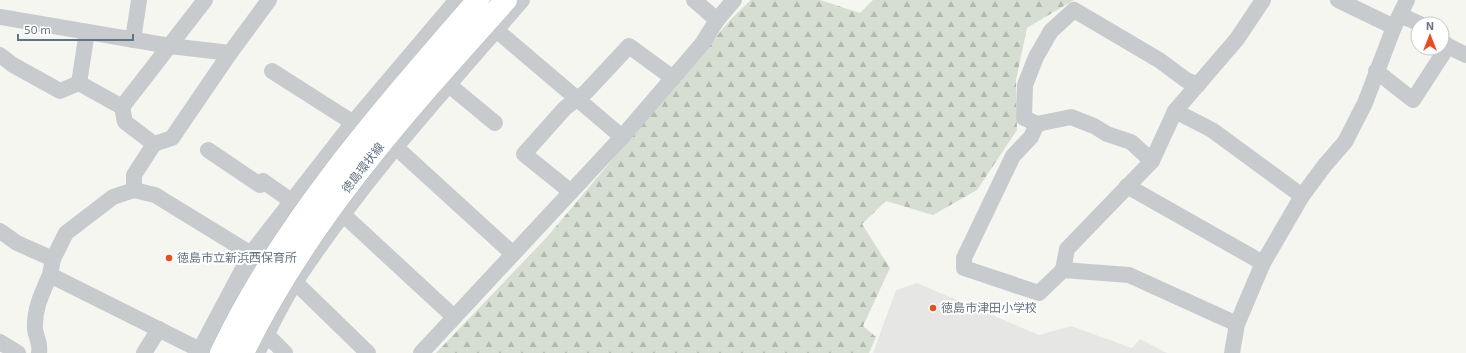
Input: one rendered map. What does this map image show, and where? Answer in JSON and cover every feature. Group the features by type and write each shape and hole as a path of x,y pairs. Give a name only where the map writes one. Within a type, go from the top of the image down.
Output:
{"main road":[{"name":"徳島環状線","path":"208,352 263,274 299,219 377,119 466,0"},
{"name":"徳島環状線","path":"243,353 286,273 341,196 393,130 506,0"}],"street":[{"path":"133,40 139,0"},
{"path":"154,144 125,122 122,107 206,0"},
{"path":"134,190 134,175 154,144 172,138 230,53 269,0"},
{"path":"50,275 208,352 224,310 253,255 358,120 466,0 496,30 622,138"},
{"path":"257,353 295,282 343,214 396,147 522,0"},
{"path":"694,0 717,20"},
{"path":"421,353 622,138 702,44 717,20 734,0"},
{"path":"1037,124 1031,137 1012,156 964,258 964,268 1039,293 1063,270 1067,249 1152,161 1175,111 1237,39 1263,0"},
{"path":"1338,0 1397,21 1410,23"},
{"path":"1232,353 1237,324 1263,263 1302,196 1325,165 1345,142 1365,104 1376,70 1397,21 1408,0"},
{"path":"1152,161 1131,142 1107,134 1094,126 1071,117 1037,124 1024,118 1025,85 1036,58 1051,31 1074,10 1159,60 1186,80 1198,85"},
{"path":"0,17 170,46 230,53"},
{"path":"78,83 87,32"},
{"path":"571,192 524,154 565,108 586,92 629,46 673,78"},
{"path":"1450,46 1466,55"},
{"path":"0,55 13,65 60,92 78,83"},
{"path":"1376,70 1413,100 1438,56"},
{"path":"272,71 358,120 396,147 513,254"},
{"path":"78,83 122,107"},
{"path":"449,85 495,123"},
{"path":"1175,111 1212,130 1302,196"},
{"path":"208,150 260,185 263,181 294,203"},
{"path":"308,184 343,214 454,318"},
{"path":"1127,186 1263,263"},
{"path":"39,353 41,345 35,330 38,300 50,275 53,259 66,233 113,197 134,190 155,195 295,282 368,353"},
{"path":"0,231 17,243 53,259"},
{"path":"1063,270 1129,274 1237,324"},
{"path":"224,310 267,335 285,353"},
{"path":"144,353 159,329"},
{"path":"0,342 18,353"}],"shaded area":[{"name":"徳島市津田小学校","path":"917,283 1039,335 1071,326 1132,348 1140,339 1167,353 873,353 896,290"}],"green space":[{"path":"751,0 820,0 860,13 873,0 1074,0 1027,28 1016,80 1017,130 977,190 933,215 886,201 862,224 890,268 863,326 876,337 869,353 436,353 547,237 731,19"}],"place":[{"name":"徳島市立新浜西保育所","path":"169,258"},
{"name":"徳島市津田小学校","path":"933,308"}]}
